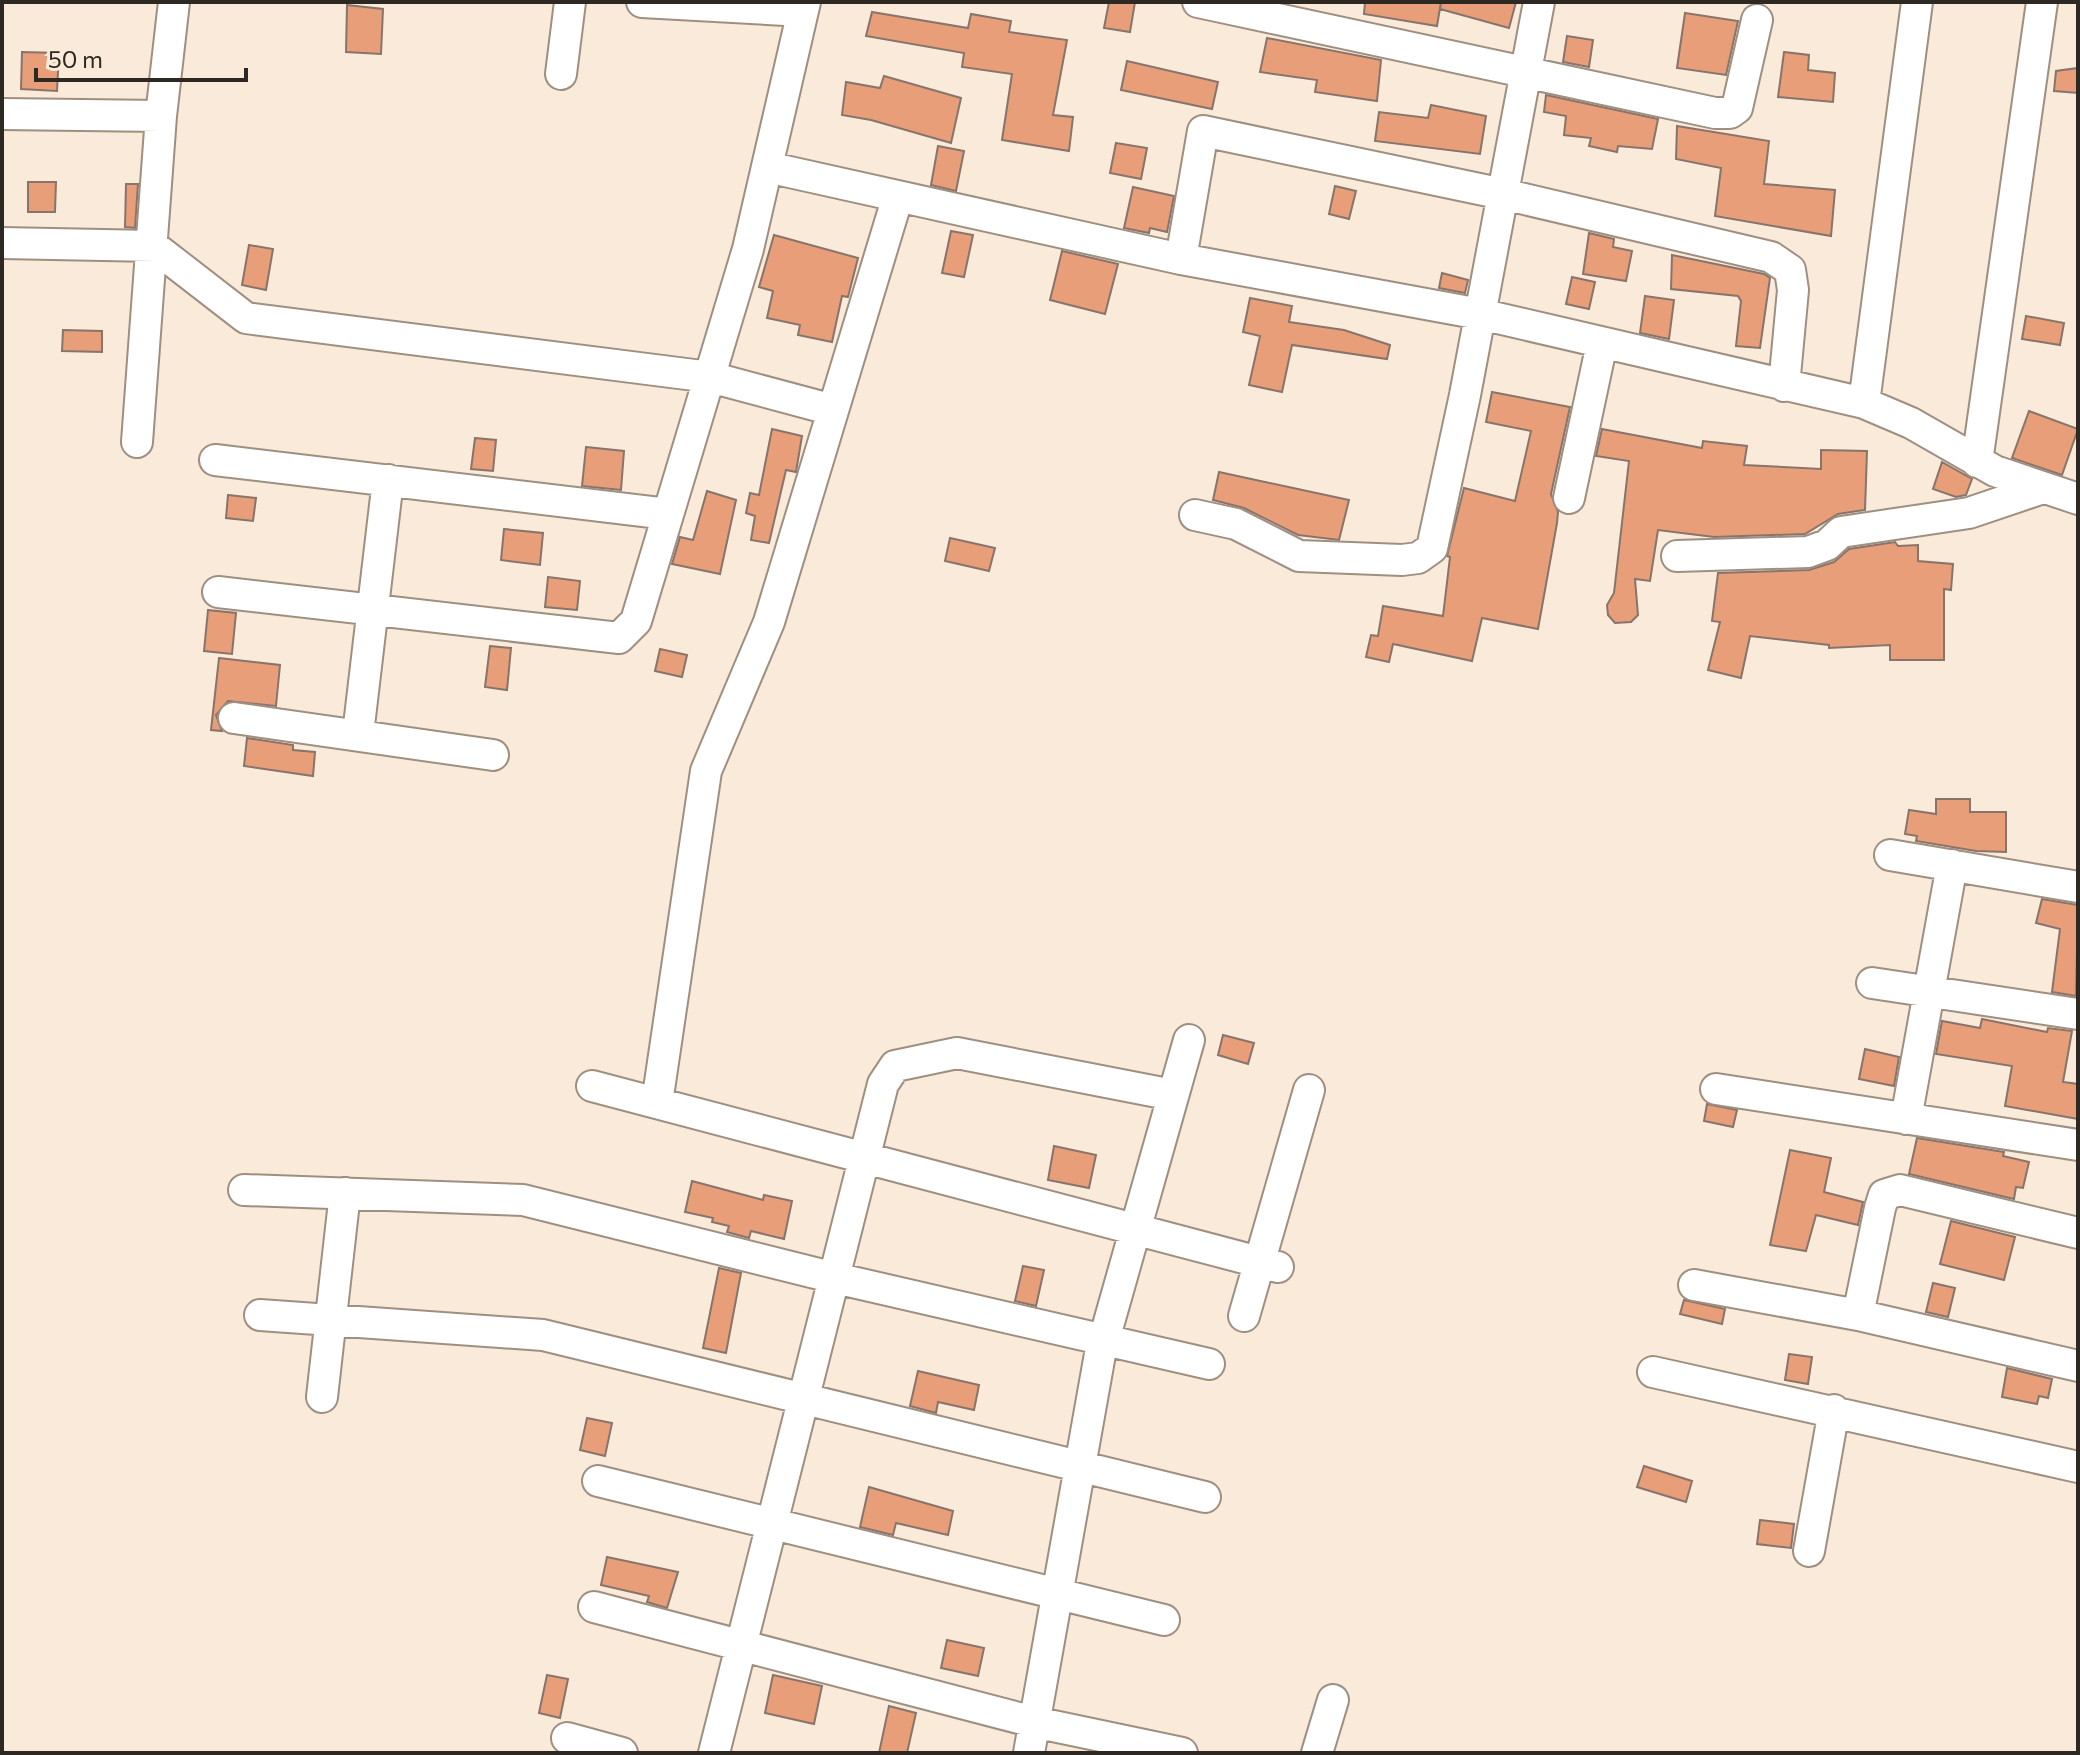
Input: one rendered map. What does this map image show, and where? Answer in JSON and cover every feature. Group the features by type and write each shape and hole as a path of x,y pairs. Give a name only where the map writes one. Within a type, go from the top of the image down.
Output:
{"street":[{"path":"137,442 161,116 174,2"},
{"path":"561,74 570,2"},
{"path":"218,592 619,638 636,621 748,249 804,6 642,2"},
{"path":"1198,2 1715,113 1730,113 1740,98 1757,20"},
{"path":"1195,515 1236,524 1299,556 1418,558 1432,548 1539,2"},
{"path":"1864,403 1917,2"},
{"path":"1977,462 2042,2"},
{"path":"2,114 161,116"},
{"path":"1181,259 1203,131 1503,194 1745,249 1774,259 1790,270 1793,290 1784,386"},
{"path":"767,167 1181,259 1480,314 1864,403 1911,423 1977,462 2078,499"},
{"path":"657,1103 706,771 769,622 898,196"},
{"path":"2,243 153,246 246,318 710,377 833,410"},
{"path":"1569,498 1602,343"},
{"path":"215,460 668,514"},
{"path":"358,734 388,480"},
{"path":"1677,556 1808,552 1827,545 1841,532 1969,513 2043,488"},
{"path":"234,718 493,755"},
{"path":"1890,855 2078,887"},
{"path":"1906,1119 1952,865"},
{"path":"1872,983 2078,1014"},
{"path":"1029,1753 1104,1341 1189,1040"},
{"path":"714,1753 883,1084 895,1066 957,1053 1173,1095"},
{"path":"592,1086 1268,1264"},
{"path":"1716,1089 2078,1145"},
{"path":"1244,1316 1268,1264 1309,1090"},
{"path":"244,1190 523,1200 835,1278 1209,1364"},
{"path":"1858,1315 1880,1208 1884,1195 1890,1191 1900,1190 2078,1233"},
{"path":"322,1397 328,1319 345,1193"},
{"path":"1694,1285 1858,1315 2078,1366"},
{"path":"260,1315 543,1335 1080,1469 1205,1497"},
{"path":"1653,1372 2078,1467"},
{"path":"1809,1551 1834,1410"},
{"path":"598,1481 1164,1620"},
{"path":"594,1607 1034,1722 1182,1753"},
{"path":"1317,1753 1333,1700"},
{"path":"567,1738 622,1753"}],"building":[{"path":"1109,2 1135,2 1130,32 1104,28"},
{"path":"1365,2 1441,2 1437,26 1364,14"},
{"path":"1441,2 1516,2 1509,28 1440,9"},
{"path":"347,5 383,9 381,54 346,52"},
{"path":"872,12 968,28 971,14 1011,21 1009,32 1067,40 1053,115 1073,117 1069,151 1002,140 1012,74 962,67 964,53 866,36"},
{"path":"1685,13 1738,21 1726,75 1677,68"},
{"path":"1567,36 1593,40 1589,67 1563,62"},
{"path":"1267,38 1381,60 1377,101 1315,92 1317,80 1260,72"},
{"path":"22,52 59,53 57,91 21,89"},
{"path":"1784,52 1809,55 1808,70 1835,73 1833,102 1778,97"},
{"path":"1127,61 1218,82 1212,109 1121,90"},
{"path":"2078,68 2078,93 2054,91 2056,71"},
{"path":"884,76 961,98 951,143 842,115 846,82 880,88"},
{"path":"1546,95 1658,119 1652,149 1618,146 1617,152 1589,146 1591,138 1564,135 1566,116 1544,112"},
{"path":"1431,105 1486,116 1480,154 1375,141 1379,112 1428,118"},
{"path":"1677,126 1769,141 1764,184 1835,190 1831,236 1715,216 1721,168 1676,159"},
{"path":"1116,143 1147,148 1141,179 1110,173"},
{"path":"938,146 964,151 956,191 931,185"},
{"path":"28,182 56,182 55,212 28,212"},
{"path":"126,184 138,184 135,228 125,227"},
{"path":"1335,186 1356,191 1349,219 1329,214"},
{"path":"1133,187 1174,196 1167,232 1150,228 1149,233 1124,228"},
{"path":"951,231 973,235 964,277 942,273"},
{"path":"1589,233 1614,239 1613,247 1632,251 1626,281 1583,274"},
{"path":"774,235 858,258 848,297 842,296 832,342 798,335 800,325 767,318 773,291 759,287"},
{"path":"249,245 273,249 266,290 242,285"},
{"path":"1062,251 1118,264 1105,314 1050,300"},
{"path":"1672,255 1764,274 1770,278 1760,348 1736,346 1741,301 1738,296 1671,289"},
{"path":"1442,273 1468,280 1465,293 1439,288"},
{"path":"1572,277 1595,282 1589,309 1566,304"},
{"path":"1645,296 1674,300 1669,339 1640,333"},
{"path":"1250,298 1292,306 1289,322 1344,330 1390,345 1387,359 1292,345 1282,392 1249,385 1260,336 1243,332"},
{"path":"2026,316 2064,323 2060,345 2022,339"},
{"path":"63,330 102,331 102,352 62,351"},
{"path":"1492,392 1570,407 1551,494 1558,512 1557,523 1538,629 1482,618 1472,661 1393,644 1389,662 1366,657 1371,635 1378,636 1383,606 1443,616 1450,557 1447,556 1464,488 1515,501 1531,431 1486,422"},
{"path":"2029,411 2078,429 2062,475 2012,458"},
{"path":"772,429 802,436 796,472 786,470 769,543 751,540 755,516 746,513 750,493 759,495"},
{"path":"1602,429 1702,448 1703,441 1747,446 1744,465 1821,469 1821,450 1867,451 1865,510 1838,514 1805,534 1714,537 1658,530 1650,581 1635,579 1638,615 1631,622 1615,623 1608,615 1607,605 1614,593 1629,461 1596,456"},
{"path":"475,438 496,440 493,471 471,469"},
{"path":"586,447 624,451 621,490 582,486"},
{"path":"1942,462 1972,479 1966,495 1956,497 1933,489"},
{"path":"1219,472 1349,500 1339,540 1298,535 1244,508 1213,500"},
{"path":"707,491 736,500 720,574 672,564 680,537 693,540"},
{"path":"228,495 256,498 253,521 226,518"},
{"path":"504,529 543,533 540,565 501,560"},
{"path":"950,538 995,548 989,571 945,561"},
{"path":"1895,542 1898,546 1918,545 1918,561 1953,564 1951,590 1944,589 1944,660 1890,660 1890,645 1829,648 1829,645 1750,636 1741,678 1708,670 1720,622 1712,621 1718,573 1809,570 1834,562 1849,549"},
{"path":"548,577 580,581 577,610 545,607"},
{"path":"208,610 236,613 232,654 204,651"},
{"path":"490,646 511,648 507,690 485,687"},
{"path":"660,649 687,655 682,677 655,671"},
{"path":"219,658 280,665 276,706 228,701 216,715 222,731 211,730"},
{"path":"247,738 293,745 293,750 315,752 313,776 244,766"},
{"path":"1936,799 1970,799 1970,812 2006,812 2006,852 1976,851 1916,841 1917,836 1905,834 1909,810 1936,814"},
{"path":"2042,899 2078,905 2076,996 2052,992 2060,929 2036,923"},
{"path":"1982,1019 2047,1032 2048,1028 2072,1031 2063,1082 2078,1084 2078,1119 2005,1106 2012,1066 1936,1054 1942,1021 1980,1028"},
{"path":"1223,1035 1254,1043 1248,1064 1218,1055"},
{"path":"1865,1049 1899,1057 1894,1086 1859,1079"},
{"path":"1707,1104 1737,1110 1733,1127 1704,1121"},
{"path":"1917,1138 2004,1152 2003,1156 2029,1162 2023,1188 2016,1187 2014,1199 1909,1174"},
{"path":"1054,1146 1096,1155 1089,1188 1048,1180"},
{"path":"1790,1150 1831,1158 1824,1192 1863,1202 1858,1225 1816,1215 1806,1251 1770,1245"},
{"path":"692,1181 763,1200 764,1195 792,1201 784,1239 751,1231 749,1238 727,1232 729,1226 712,1222 713,1218 685,1212"},
{"path":"1951,1221 2015,1237 2004,1280 1940,1264"},
{"path":"1023,1266 1044,1270 1036,1306 1015,1301"},
{"path":"719,1268 741,1273 726,1353 703,1348"},
{"path":"1933,1283 1955,1288 1948,1317 1926,1312"},
{"path":"1684,1300 1725,1309 1722,1324 1680,1314"},
{"path":"1789,1354 1812,1357 1808,1384 1785,1380"},
{"path":"2007,1368 2052,1379 2048,1398 2039,1396 2037,1404 2002,1397"},
{"path":"918,1371 979,1385 974,1410 938,1402 936,1413 910,1406"},
{"path":"587,1418 612,1423 605,1456 580,1450"},
{"path":"1644,1466 1692,1481 1686,1502 1637,1487"},
{"path":"869,1487 953,1511 948,1535 896,1523 893,1535 860,1527"},
{"path":"1760,1520 1794,1524 1791,1548 1757,1544"},
{"path":"607,1557 678,1572 667,1608 647,1602 649,1596 601,1585"},
{"path":"947,1640 984,1648 978,1676 941,1668"},
{"path":"547,1675 568,1679 560,1718 539,1713"},
{"path":"773,1675 822,1686 814,1724 765,1713"},
{"path":"889,1706 916,1713 907,1753 879,1753"}]}
